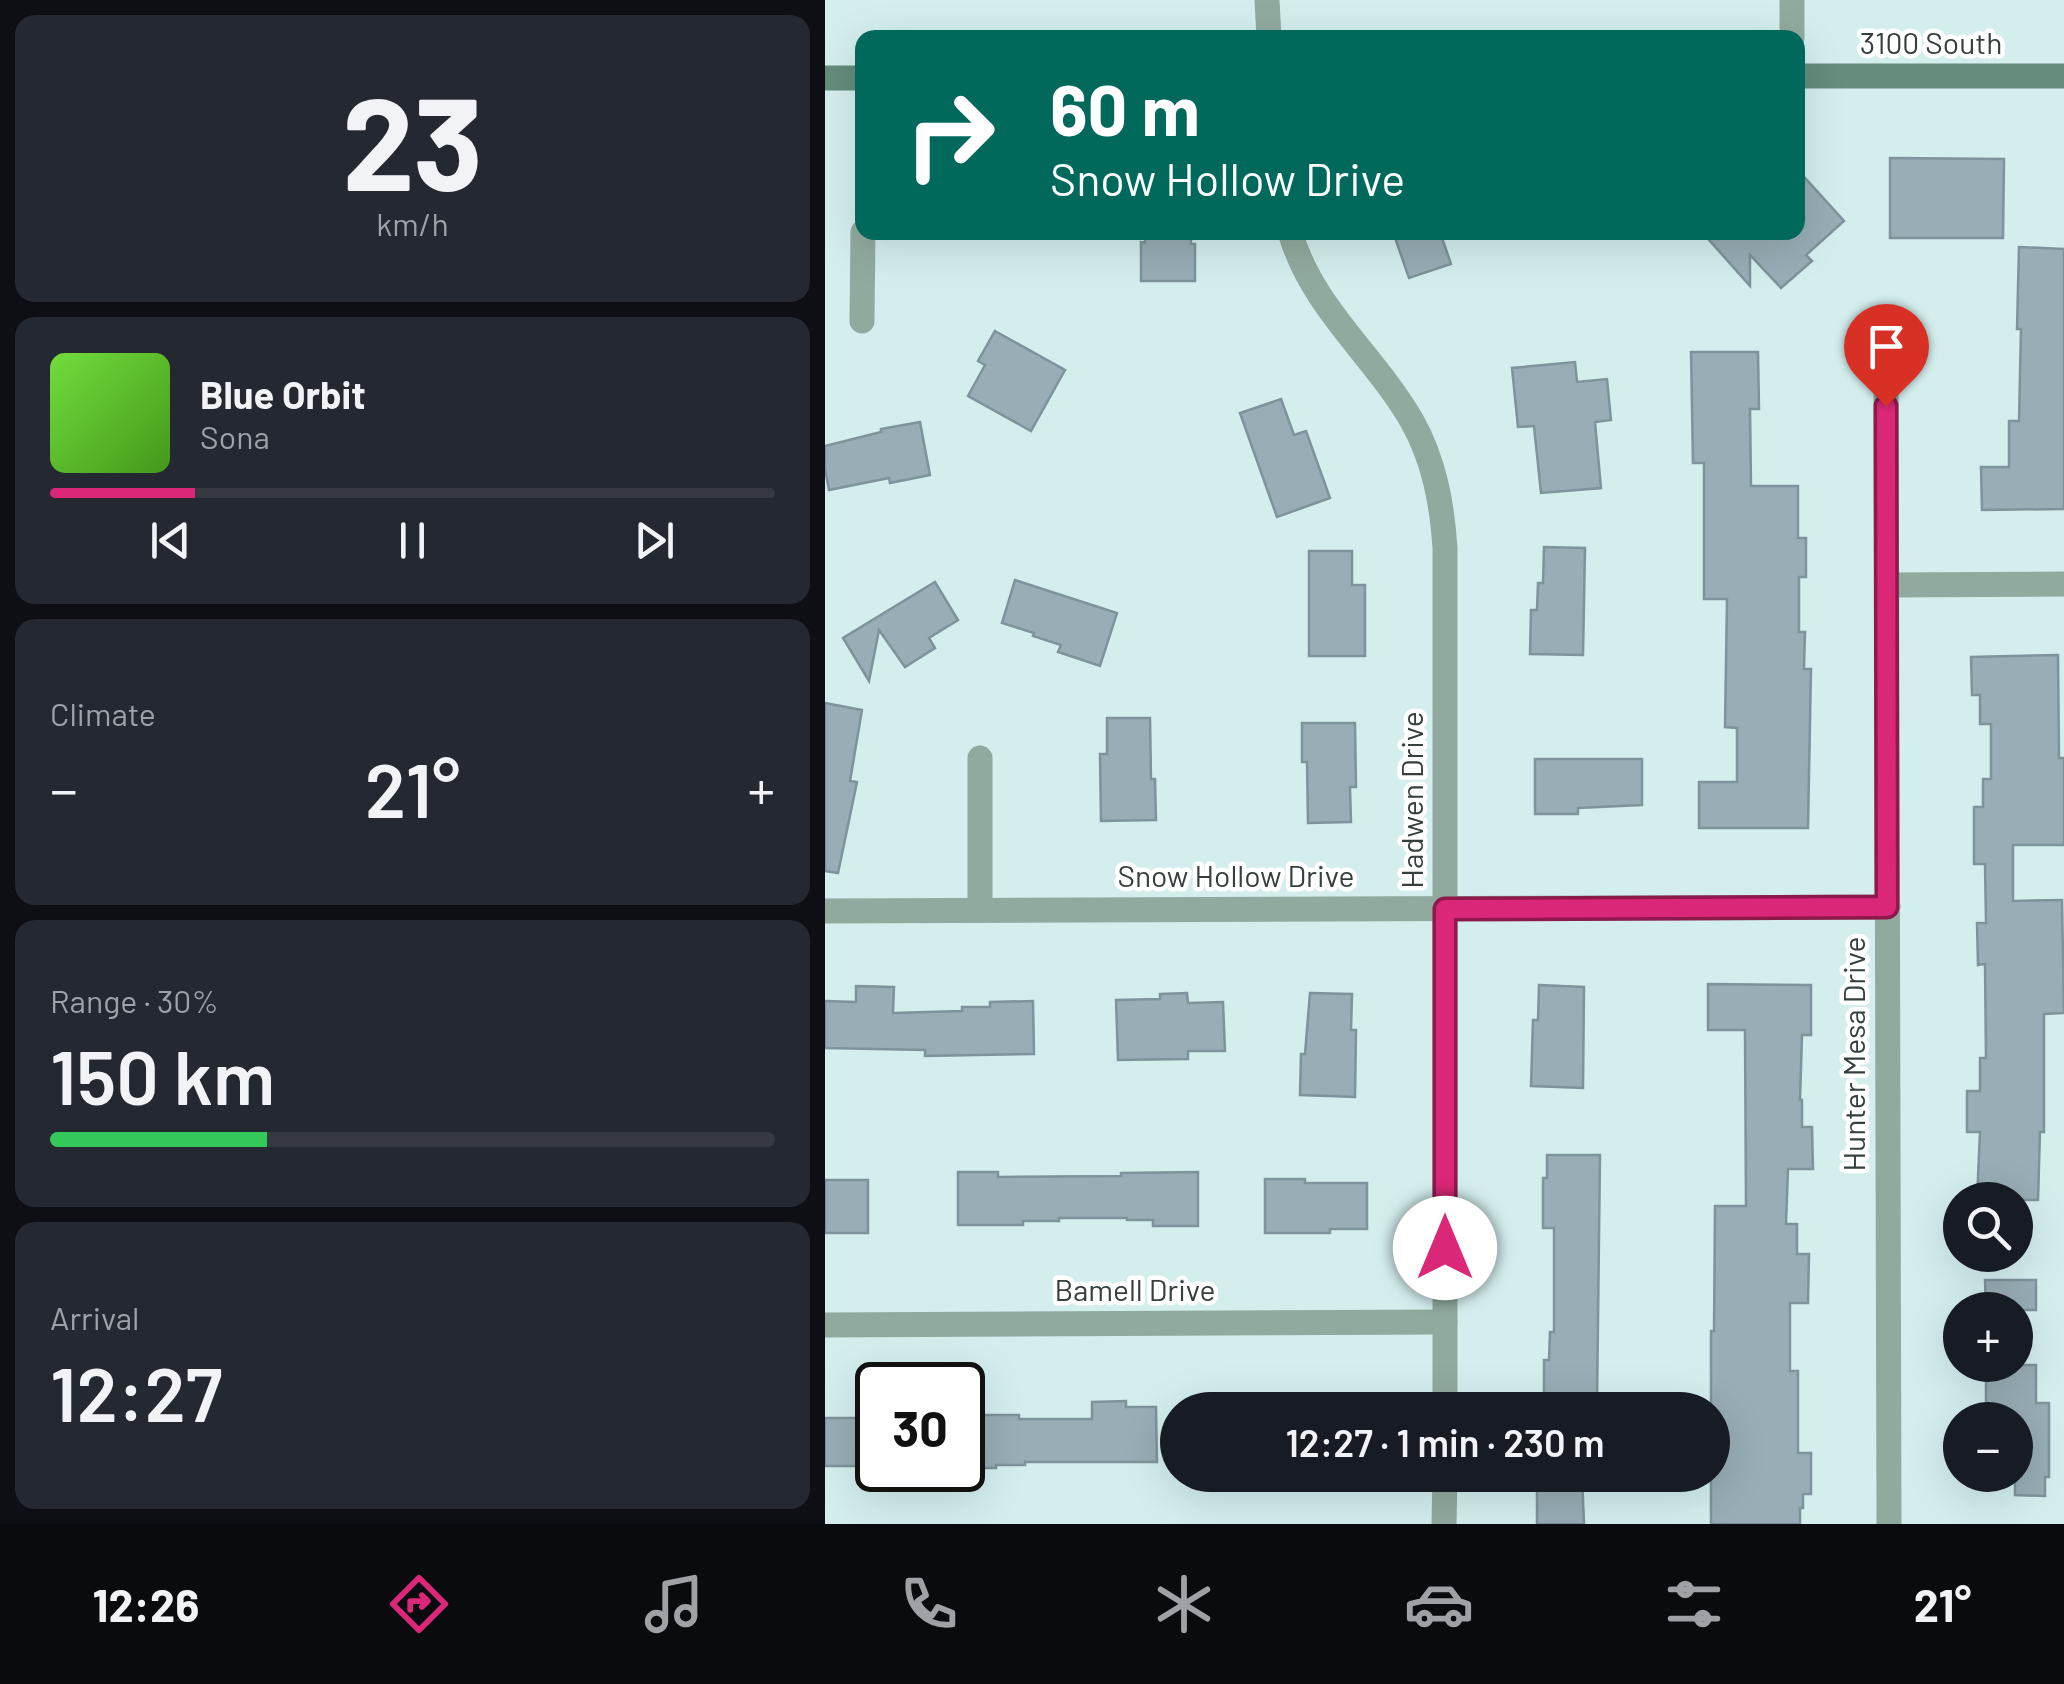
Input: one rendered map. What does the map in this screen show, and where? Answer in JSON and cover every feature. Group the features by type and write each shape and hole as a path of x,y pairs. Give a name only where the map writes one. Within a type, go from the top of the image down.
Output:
{"main road":[{"name":"3100 South","path":"1805,76 2064,76"},
{"path":"825,78 855,78"}],"street":[{"path":"1267,0 1269,30"},
{"path":"1792,0 1792,30"},
{"path":"862,320 863,240"},
{"name":"Hadwen Drive","path":"1293,240 1323,303 1413,423 1425,447 1439,495 1445,548 1445,1392"},
{"name":"Hunter Mesa Drive","path":"1886,371 1889,1524"},
{"path":"1887,585 2064,584"},
{"path":"979,758 980,910"},
{"name":"Snow Hollow Drive","path":"825,911 1887,907"},
{"name":"Bamell Drive","path":"825,1325 1445,1322"},
{"path":"1445,1492 1445,1524"}],"building":[{"path":"1890,158 2004,159 2003,238 1890,238"},
{"path":"1805,178 1844,221 1806,255 1812,261 1781,288 1750,255 1750,286 1709,240 1805,240"},
{"path":"1191,240 1195,244 1195,281 1141,281 1141,242"},
{"path":"1396,240 1443,240 1451,264 1409,278"},
{"path":"2019,247 2064,249 2064,509 1982,510 1981,467 2009,467 2009,421 2019,421"},
{"path":"995,331 1065,370 1031,431 968,396 985,365 978,361"},
{"path":"1691,352 1758,352 1759,409 1750,409 1751,486 1798,486 1798,538 1806,538 1806,577 1799,577 1799,632 1805,632 1804,669 1811,669 1808,828 1699,828 1699,782 1737,782 1737,728 1725,727 1727,599 1704,599 1704,463 1693,463"},
{"path":"1575,362 1577,382 1607,379 1611,420 1595,422 1601,488 1541,493 1534,426 1518,427 1512,368"},
{"path":"1281,399 1294,435 1306,431 1330,498 1277,517 1240,413"},
{"path":"920,422 930,475 890,483 889,478 829,490 825,446"},
{"path":"1544,547 1585,548 1583,655 1530,654 1531,610 1537,610 1538,583 1543,583"},
{"path":"1309,551 1352,551 1352,585 1365,585 1365,656 1309,656"},
{"path":"1015,580 1117,613 1100,666 1058,652 1061,645 1002,623"},
{"path":"935,582 958,620 929,638 935,648 905,667 879,630 869,681 843,638"},
{"path":"2058,655 2064,845 2013,845 2013,901 2062,900 2064,1013 2044,1014 2044,1132 2040,1132 2038,1200 2033,1200 2033,1182 1978,1182 1980,1132 1967,1132 1967,1091 1980,1091 1980,1058 1986,1058 1985,964 1978,965 1977,923 1986,923 1985,864 1974,864 1974,807 1983,807 1983,779 1991,779 1991,724 1980,724 1980,695 1972,695 1971,657"},
{"path":"825,703 862,710 850,781 857,782 838,873 825,871"},
{"path":"1107,718 1150,718 1156,820 1101,821 1100,754 1107,754"},
{"path":"1302,723 1355,723 1356,787 1350,787 1351,822 1308,823"},
{"path":"1535,759 1642,759 1642,805 1578,808 1578,814 1535,814"},
{"path":"1708,984 1811,985 1811,1035 1802,1035 1800,1100 1802,1127 1812,1127 1813,1169 1788,1169 1786,1224 1797,1224 1797,1254 1809,1254 1808,1303 1790,1303 1790,1371 1798,1371 1798,1453 1811,1453 1811,1494 1803,1494 1800,1524 1711,1524 1711,1492 1730,1492 1730,1392 1711,1392 1715,1206 1746,1206 1745,1030 1708,1030"},
{"path":"1539,985 1584,987 1583,1088 1531,1086 1533,1020 1538,1020"},
{"path":"856,986 894,987 893,1013 962,1011 962,1007 990,1007 990,1002 1033,1001 1034,1054 925,1056 925,1050 825,1048 825,1001 856,1002"},
{"path":"1187,993 1188,1003 1223,1002 1225,1051 1188,1051 1188,1059 1118,1060 1116,1000 1160,999 1160,994"},
{"path":"1310,993 1352,994 1355,1097 1300,1095 1301,1054 1305,1054"},
{"path":"1547,1155 1600,1155 1597,1392 1544,1392 1544,1360 1549,1360 1550,1332 1554,1332 1554,1228 1543,1228 1543,1178 1547,1178"},
{"path":"958,1172 998,1172 998,1177 1198,1172 1198,1226 1153,1226 1153,1220 1127,1218 958,1225"},
{"path":"1265,1179 1367,1183 1367,1229 1265,1233"},
{"path":"825,1180 868,1180 868,1233 825,1233"},
{"path":"1985,1280 2036,1280 2036,1310 2033,1292 1985,1292"},
{"path":"2036,1365 2036,1403 2049,1403 2049,1477 2045,1477 2045,1496 2015,1495 2033,1492 2033,1402 1986,1402 1986,1382 2033,1382"},
{"path":"1126,1401 1126,1407 1156,1407 1157,1462 1025,1462 985,1468 985,1415 1092,1419 1092,1402"},
{"path":"825,1418 855,1418 855,1466 825,1466"},
{"path":"1537,1492 1583,1492 1584,1524 1537,1524"}],"route":[{"path":"1445,1248 1445,909 1887,907 1886,406"}]}
